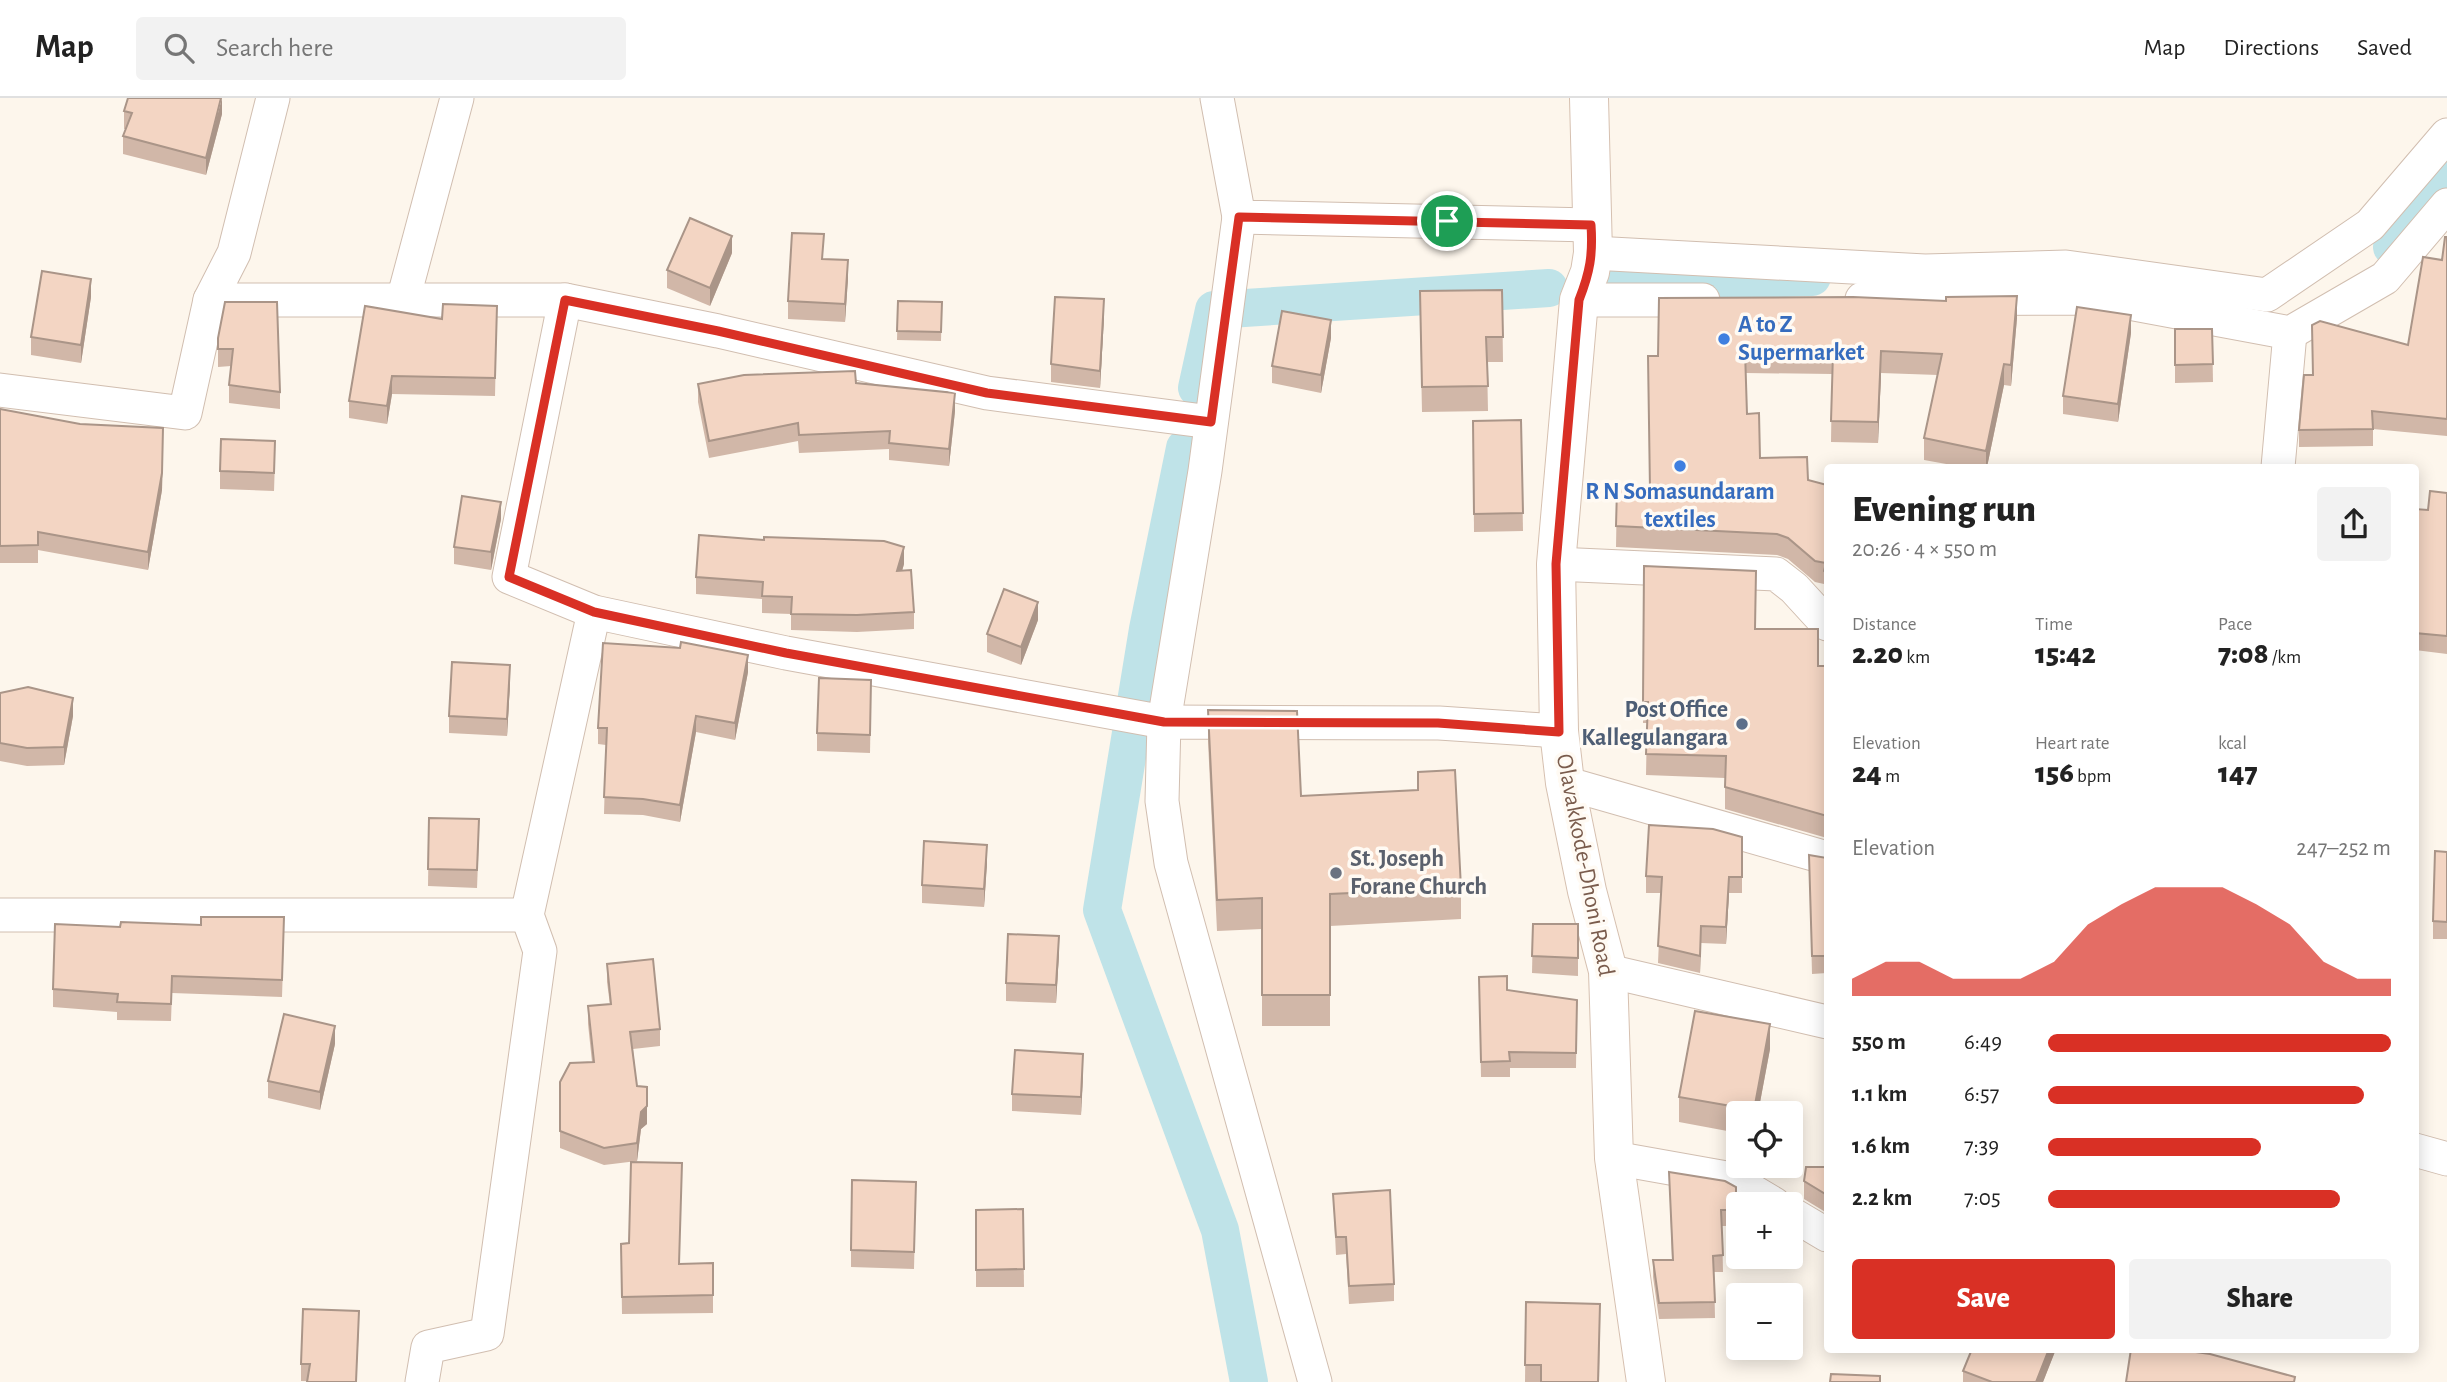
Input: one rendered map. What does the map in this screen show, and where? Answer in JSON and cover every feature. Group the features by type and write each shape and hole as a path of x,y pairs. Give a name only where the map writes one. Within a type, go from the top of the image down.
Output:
{"main road":[{"name":"Olavakkode-Dhoni Road","path":"1589,98 1592,239 1590,272 1579,300 1556,564 1559,732 1565,783 1587,891 1608,971 1614,1158 1646,1382"}],"street":[{"path":"0,390 185,413 210,300 234,253 273,98"},
{"path":"404,300 457,98"},
{"path":"1217,98 1238,222 1213,406 1164,722 1162,802 1171,863 1315,1382"},
{"path":"1238,222 1592,239 1926,271 2066,267 2267,295 2370,225 2447,135"},
{"path":"1827,299 2102,298 2290,332 2385,278 2447,205"},
{"path":"210,300 565,300 718,331 987,393 1213,406"},
{"path":"565,300 509,577 594,612 786,653 1164,722 1438,723 1559,732"},
{"path":"1579,300 1731,300"},
{"path":"2278,464 2290,332"},
{"path":"1556,564 1776,574 1794,588 1824,621"},
{"path":"422,1382 428,1347 487,1334 540,951 527,915 594,612"},
{"path":"1565,783 1824,857"},
{"path":"0,915 527,915"},
{"path":"1608,971 1824,1021"},
{"path":"2419,1151 2447,1159"},
{"path":"1614,1158 1732,1179 1754,1192"},
{"path":"1803,1221 1824,1233"}],"building":[{"path":"128,98 221,98 206,158 123,136 132,113 124,111"},
{"path":"690,218 732,236 710,288 667,270"},
{"path":"792,233 824,234 822,259 848,260 845,304 788,301"},
{"path":"2445,237 2447,419 2372,411 2373,429 2299,430 2304,375 2313,375 2312,325 2320,321 2408,345 2423,257 2442,260"},
{"path":"42,271 91,279 81,345 31,337"},
{"path":"1502,290 1503,337 1486,337 1488,386 1422,387 1420,291"},
{"path":"2017,296 2011,365 2004,364 1986,451 1924,438 1942,354 1881,351 1878,422 1831,421 1833,353 1745,351 1747,414 1759,413 1760,458 1807,457 1808,480 1824,484 1824,563 1815,561 1788,538 1777,534 1616,526 1617,489 1650,490 1648,356 1658,356 1659,298 1853,297 1946,301 1946,297"},
{"path":"1055,297 1104,299 1100,371 1051,364"},
{"path":"898,301 942,302 941,332 897,331"},
{"path":"225,302 277,302 280,392 229,385 233,349 218,349"},
{"path":"443,304 497,306 495,378 392,376 387,406 349,401 365,306 442,319"},
{"path":"2077,307 2131,315 2118,404 2063,396"},
{"path":"1282,311 1331,320 1321,375 1272,366"},
{"path":"2175,329 2212,329 2213,364 2175,365"},
{"path":"855,371 856,383 955,393 949,449 889,443 890,431 799,435 798,423 709,441 698,384 744,375"},
{"path":"0,409 80,424 163,428 162,473 148,552 38,532 38,545 0,546"},
{"path":"1521,420 1523,513 1474,514 1473,421"},
{"path":"221,439 275,441 274,473 220,471"},
{"path":"2430,491 2447,493 2447,636 2419,633 2419,509 2428,510"},
{"path":"462,496 501,502 491,552 454,547"},
{"path":"699,535 764,540 764,537 884,541 904,547 897,571 911,570 914,612 791,614 792,597 762,596 763,582 696,577"},
{"path":"1644,566 1756,571 1755,629 1818,629 1818,666 1824,666 1824,815 1725,787 1726,756 1646,754 1648,702 1643,702"},
{"path":"1004,589 1038,602 1021,647 987,634"},
{"path":"681,642 748,655 735,723 696,716 680,805 604,797 607,728 598,728 603,643 680,648"},
{"path":"452,662 510,665 507,719 449,716"},
{"path":"819,678 871,680 870,735 817,733"},
{"path":"28,687 73,698 64,747 27,748 0,743 0,693"},
{"name":"St. Joseph Forane Church","path":"1208,710 1297,711 1301,796 1418,790 1418,772 1455,770 1461,888 1330,894 1330,995 1262,995 1262,898 1217,900"},
{"path":"429,818 479,819 477,870 428,869"},
{"path":"1649,825 1713,829 1742,837 1742,877 1729,877 1726,927 1701,926 1700,956 1658,946 1662,877 1646,876"},
{"path":"924,841 987,845 984,889 922,885"},
{"path":"2435,851 2447,852 2447,922 2433,921"},
{"path":"1809,855 1824,858 1824,956 1812,956"},
{"path":"201,917 284,917 282,980 172,976 171,1004 117,1002 118,994 53,989 55,924 120,927 121,922 201,925"},
{"path":"1533,924 1578,924 1578,958 1532,956"},
{"path":"1008,934 1059,936 1056,985 1006,983"},
{"path":"653,959 660,1029 630,1032 637,1086 647,1087 647,1106 641,1112 637,1143 604,1148 560,1131 560,1082 570,1063 594,1062 588,1006 611,1004 607,964"},
{"path":"1507,976 1507,990 1577,1000 1576,1053 1509,1052 1510,1061 1481,1062 1479,977"},
{"path":"1695,1011 1770,1024 1756,1101 1726,1101 1726,1105 1679,1097"},
{"path":"284,1014 335,1026 320,1092 268,1081"},
{"path":"1015,1050 1083,1054 1081,1097 1012,1094"},
{"path":"631,1162 682,1163 679,1264 713,1263 713,1295 622,1297 621,1244 629,1243"},
{"path":"1806,1167 1824,1167 1824,1193 1804,1181"},
{"path":"1669,1172 1725,1181 1736,1187 1736,1192 1726,1192 1726,1210 1721,1210 1723,1255 1713,1256 1715,1302 1659,1303 1653,1260 1673,1260"},
{"path":"852,1180 916,1182 914,1252 851,1250"},
{"path":"1390,1190 1394,1284 1349,1286 1346,1237 1336,1237 1333,1194"},
{"path":"1023,1209 1024,1269 976,1270 976,1210"},
{"path":"1526,1302 1600,1304 1598,1382 1541,1382 1541,1365 1525,1365"},
{"path":"303,1309 359,1311 356,1382 307,1382 310,1364 301,1364"},
{"path":"1970,1353 2047,1353 2036,1382 1992,1382 1963,1371"},
{"path":"2130,1353 2210,1354 2295,1377 2294,1382 2126,1382"},
{"path":"1831,1374 1880,1376 1880,1382 1830,1382"}],"waterway":[{"path":"2392,247 2447,177"},
{"path":"1598,285 1812,277"},
{"path":"1197,388 1214,310 1549,288"},
{"path":"1185,448 1148,629 1102,910 1220,1230 1249,1382"}],"place":[{"name":"A to Z Supermarket","path":"1724,339"},
{"name":"R N Somasundaram textiles","path":"1680,466"},
{"name":"Post Office Kallegulangara","path":"1742,724"},
{"name":"St. Joseph Forane Church","path":"1336,873"}],"route":[{"path":"1239,217 1447,221 1591,225 1593,253 1590,272 1579,300 1556,564 1559,732 1438,723 1164,722 786,653 594,612 509,577 565,300 718,331 987,393 1211,422 1239,217"}]}
